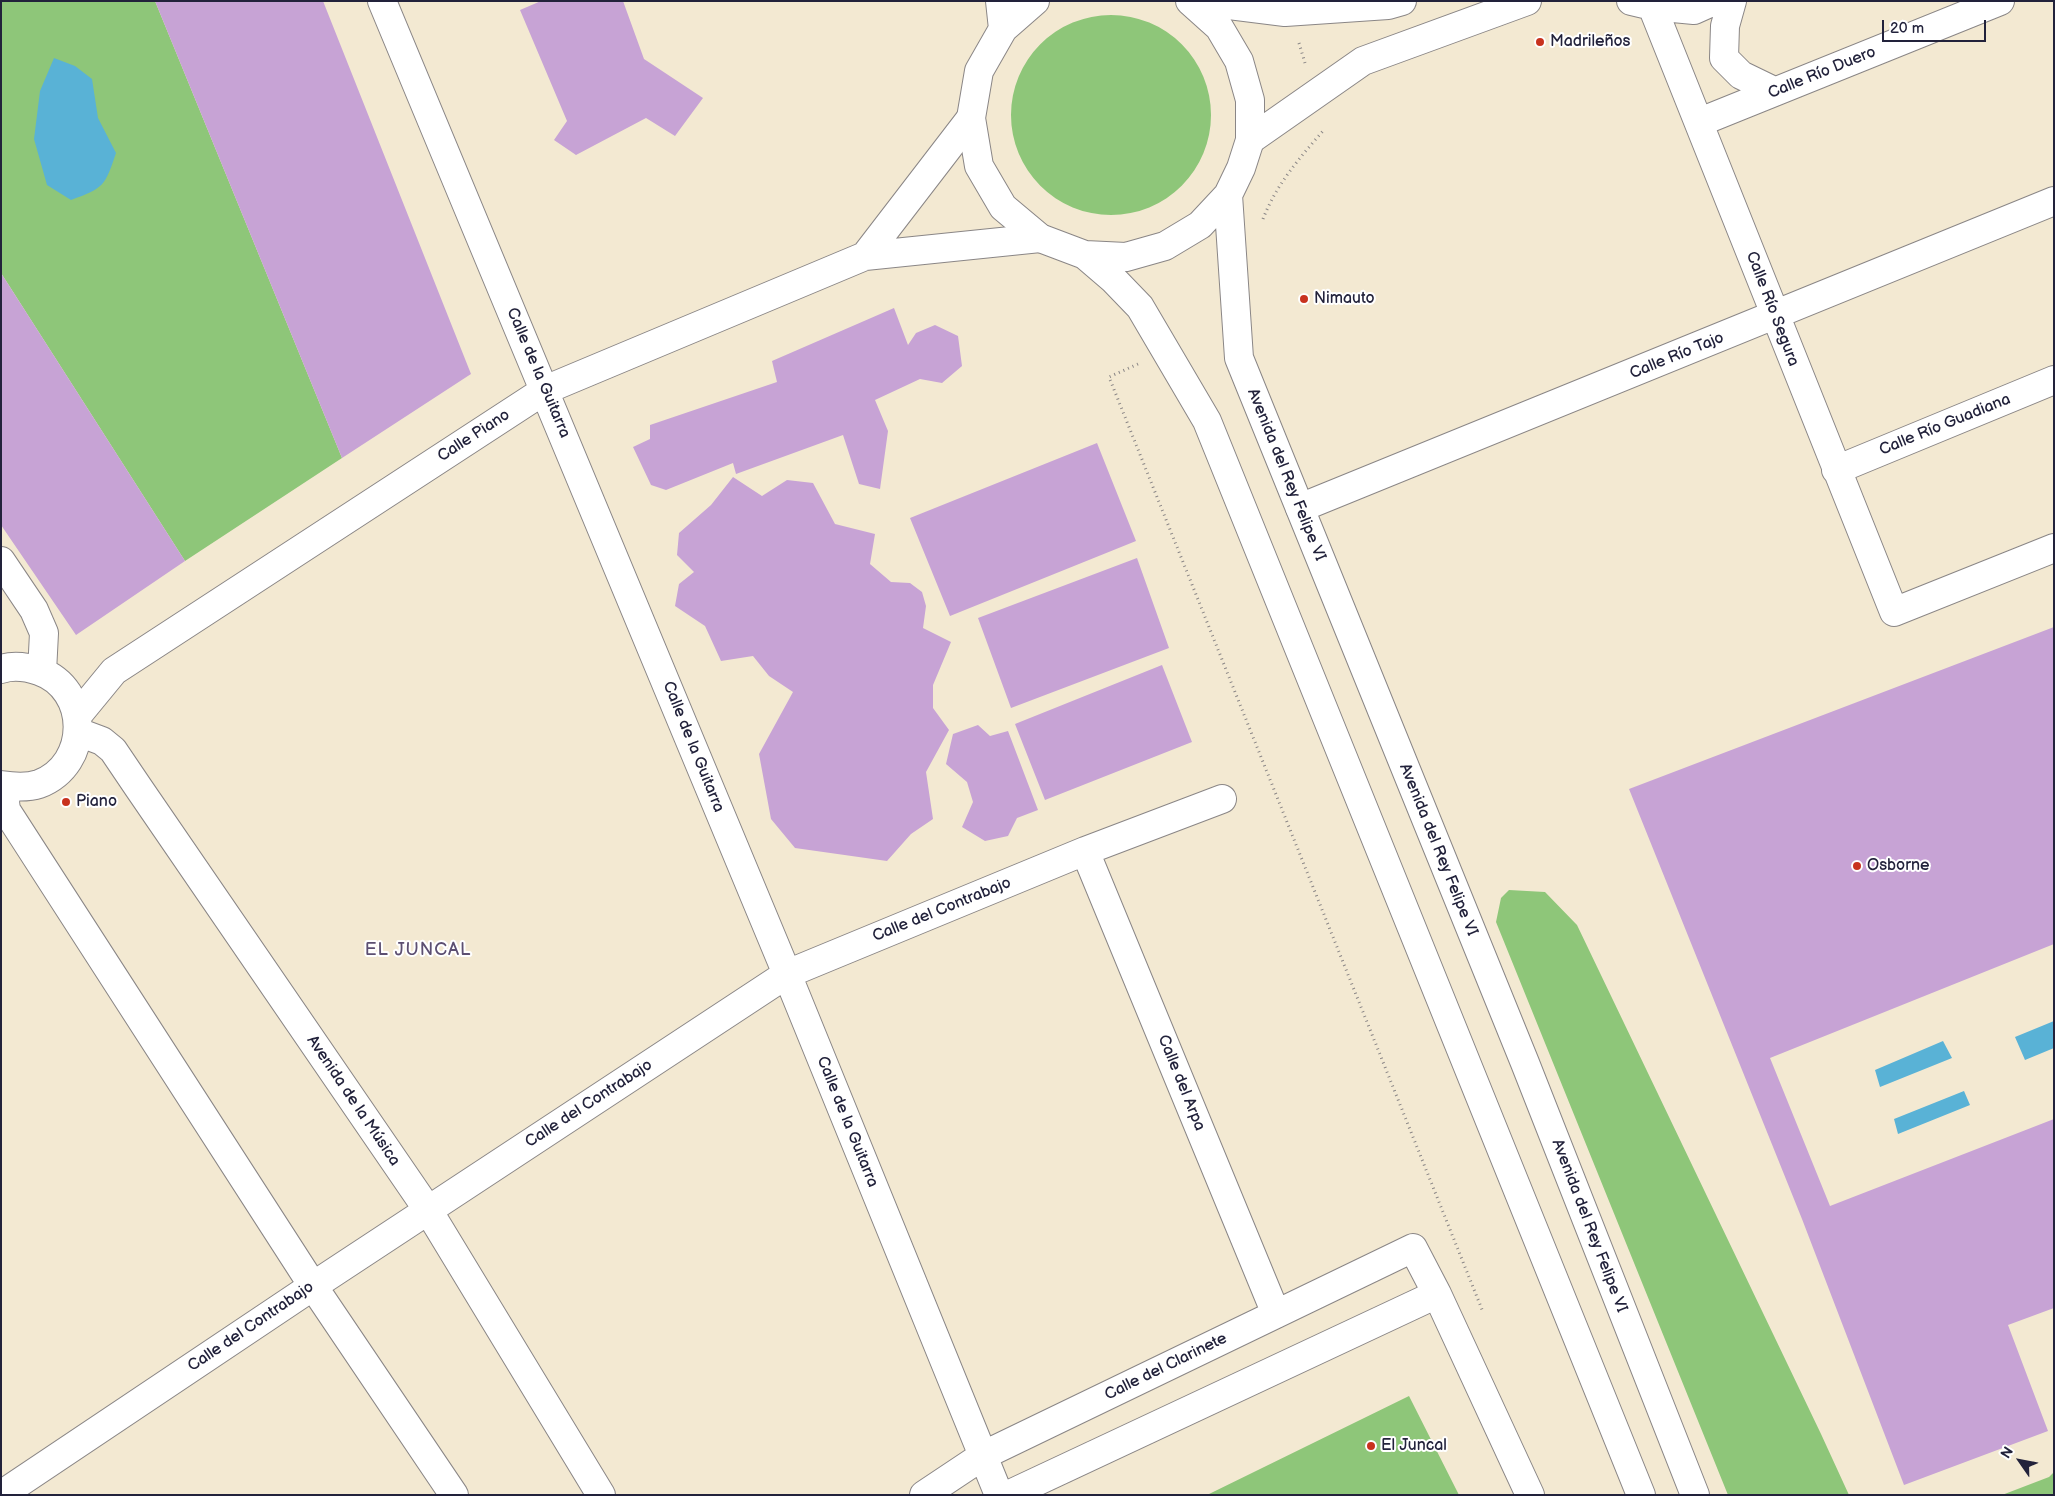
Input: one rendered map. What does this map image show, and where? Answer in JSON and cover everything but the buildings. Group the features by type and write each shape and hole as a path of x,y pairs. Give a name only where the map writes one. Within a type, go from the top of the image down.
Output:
{"street":[{"name":"Calle de la Guitarra","path":"382,1 787,974 999,1495"},
{"path":"1000,1 1003,29"},
{"path":"1035,1 1003,29 979,71 971,118 980,166 1003,207 1040,238 1085,255 1126,257 1165,246 1200,225 1228,195 1241,168 1250,140 1250,100 1240,61 1219,27 1190,1"},
{"path":"1197,1 1285,12 1388,5 1402,1"},
{"path":"1250,140 1363,61 1527,1"},
{"path":"1641,4 1694,10 1714,1"},
{"path":"1732,1 1725,26 1724,58 1741,75 1774,92"},
{"name":"Calle Río Duero","path":"1700,122 2000,1"},
{"name":"Calle Río Segura","path":"1641,4 1700,122 1775,316 1894,612 2054,548"},
{"path":"865,256 971,118"},
{"name":"Avenida del Rey Felipe VI","path":"1228,195 1239,358 1525,1062 1696,1495"},
{"name":"Calle Río Tajo","path":"1300,508 2054,202"},
{"path":"865,256 1040,238"},
{"path":"1085,255 1113,279 1140,307 1207,421 1641,1495"},
{"name":"Calle Piano","path":"1,670 8,667 29,667 49,676 82,679 114,671 545,390 865,256"},
{"name":"Calle Río Guadiana","path":"1836,470 2054,380"},
{"path":"1,561 34,610 44,633 49,676 63,686 74,703 77,724"},
{"name":"Calle Piano","path":"4,785 20,787 39,784 56,774 69,760 77,741 77,724 114,671"},
{"name":"Avenida de la Música","path":"77,724 113,750 428,1210 601,1495"},
{"path":"4,785 6,810 313,1286 454,1495"},
{"name":"Calle del Contrabajo","path":"1,1495 313,1286 787,974 1085,851 1222,799"},
{"name":"Calle del Arpa","path":"1085,851 1276,1314"},
{"name":"Calle del Clarinete","path":"924,1495 984,1455 1414,1248 1437,1294"},
{"path":"1008,1495 1437,1294 1530,1495"}],"green space":[{"path":"1,1 155,1 342,458 185,561 1,273"},
{"path":"1121,15 1131,16 1158,26 1175,37 1189,51 1204,77 1210,95 1210,135 1200,162 1189,179 1175,193 1158,204 1131,214 1101,215 1091,214 1064,204 1047,193 1033,179 1022,162 1012,135 1011,105 1012,95 1022,68 1033,51 1047,37 1064,26 1091,16"},
{"path":"1509,890 1545,892 1577,925 1849,1495 1728,1495 1496,922 1501,898"},
{"name":"El Juncal","path":"1409,1396 1459,1495 1207,1495"},
{"path":"2054,1472 2054,1495 2002,1495 2049,1477"}],"water":[{"path":"54,58 75,66 92,79 98,118 116,153 109,173 102,184 97,189 71,200 47,185 34,139 40,91"},
{"path":"2054,1021 2054,1048 2025,1060 2015,1037"},
{"path":"1943,1041 1952,1058 1880,1087 1875,1070"},
{"path":"1964,1091 1970,1105 1898,1134 1894,1119"}],"place":[{"name":"Madrileños","path":"1540,42"},
{"name":"Nimauto","path":"1304,299"},
{"name":"Piano","path":"66,802"},
{"name":"Osborne","path":"1857,866"},
{"name":"El Juncal","path":"1371,1446"}],"district":[{"name":"EL JUNCAL","path":"418,950"}]}
